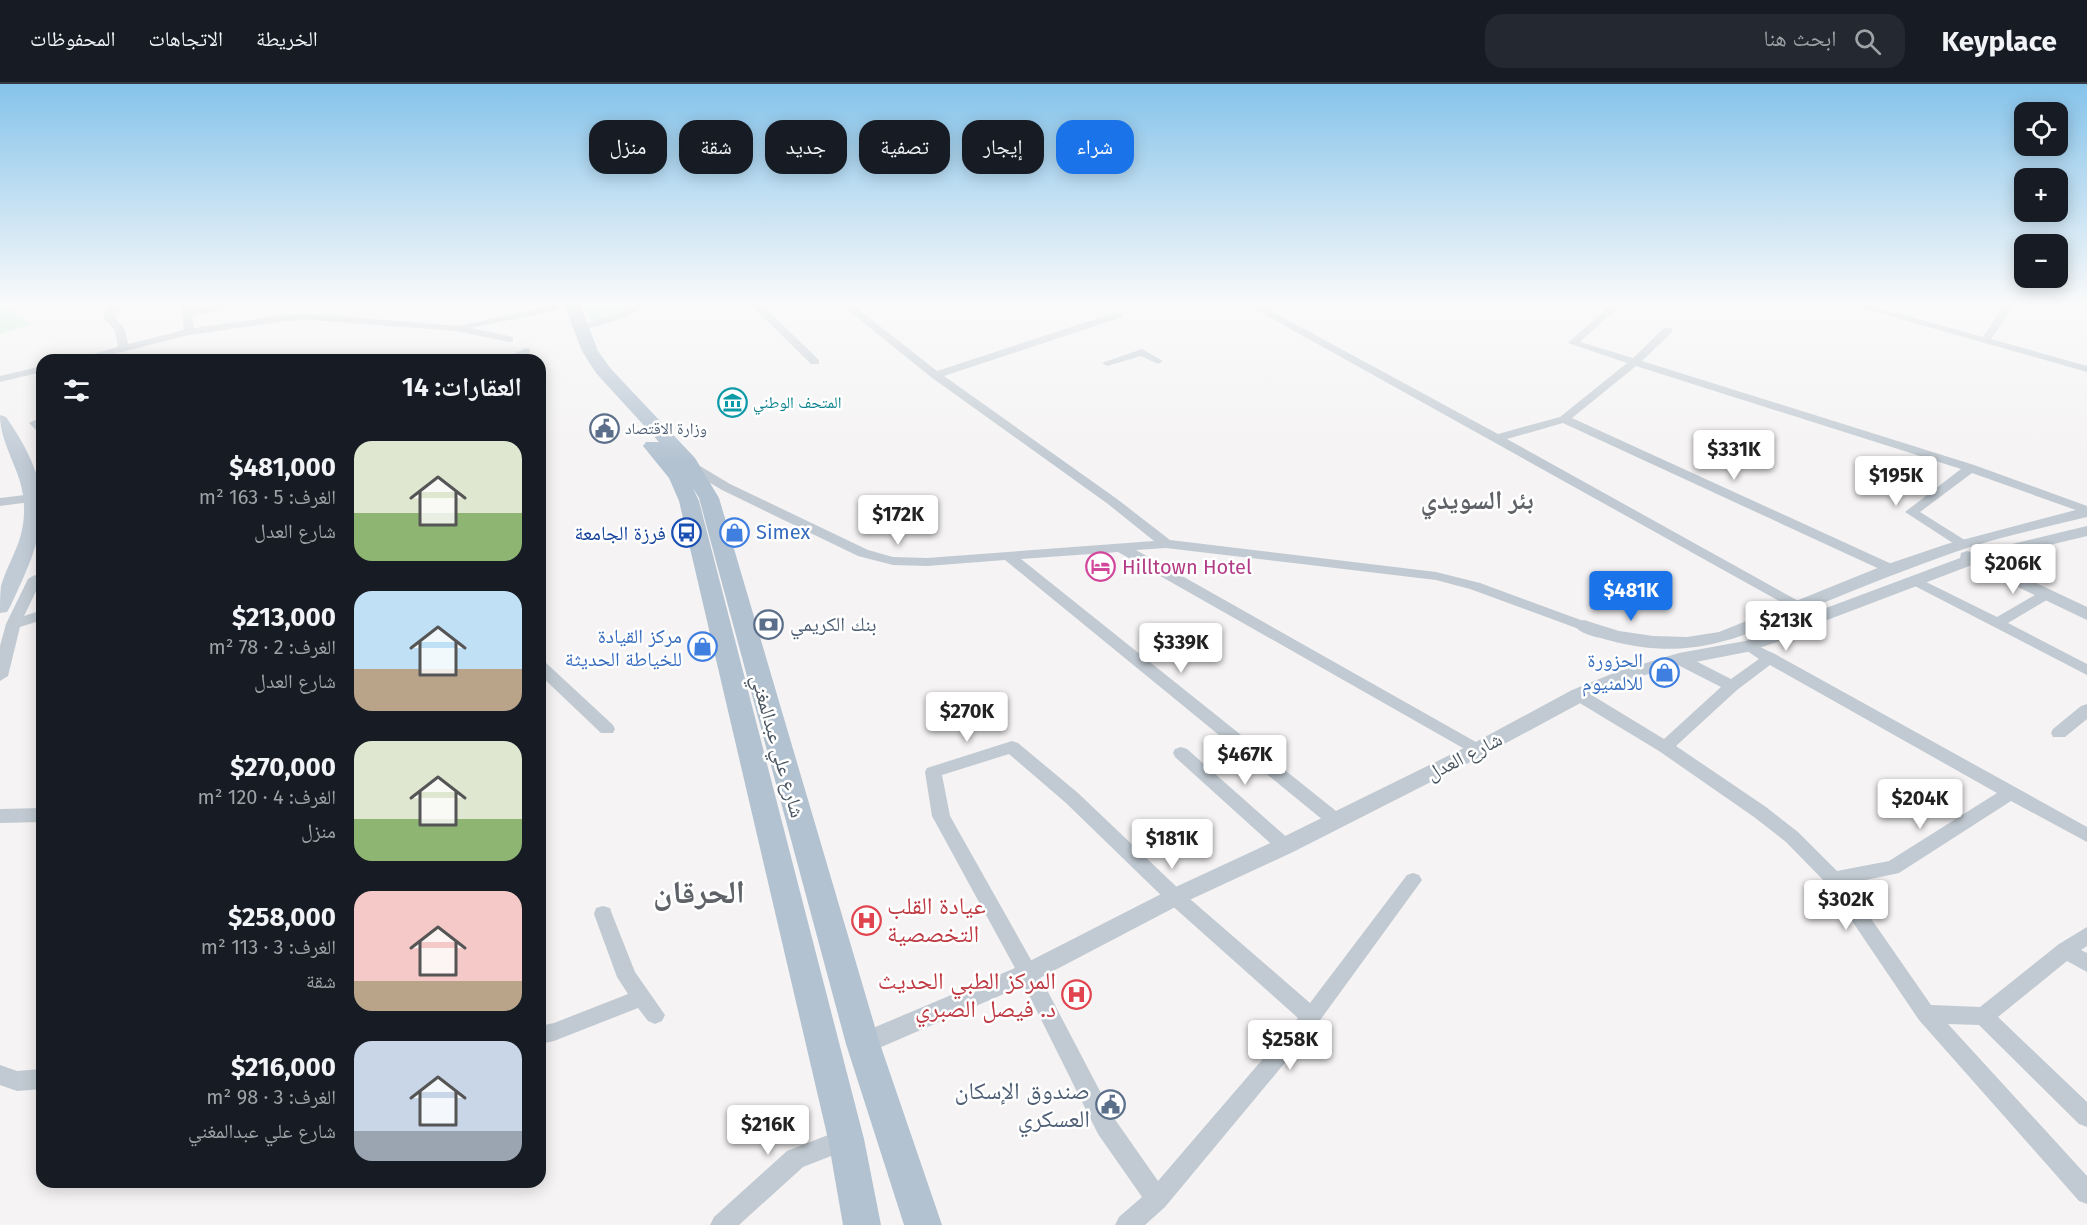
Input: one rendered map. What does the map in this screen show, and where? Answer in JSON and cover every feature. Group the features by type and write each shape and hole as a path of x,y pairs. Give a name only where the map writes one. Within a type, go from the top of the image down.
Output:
{"main road":[{"name":"شارع علي عبدالمغني","path":"576,355 699,500 863,1044 923,1225"},
{"name":"شارع علي عبدالمغني","path":"593,355 605,373 691,466 846,1139 862,1224"},
{"path":"0,420 21,457 36,508 32,533 3,597"}],"street":[{"path":"808,355 815,362"},
{"path":"910,355 1019,437 1132,514 1166,544"},
{"path":"935,375 995,355"},
{"path":"1107,363 1132,355"},
{"path":"1148,355 1158,361"},
{"path":"1345,355 1797,606"},
{"path":"1614,355 1970,468 2087,511"},
{"path":"1497,438 1564,419 1642,355"},
{"path":"2039,355 2087,369"},
{"path":"2,378 36,370"},
{"path":"1564,419 1891,569"},
{"path":"691,466 726,487 873,556 916,562 1166,544 1437,576 1475,586 1584,626"},
{"path":"1970,468 1911,512 1963,550 2045,595 2087,614"},
{"path":"0,502 36,508"},
{"name":"شارع العدل","path":"1584,626 1614,637 1646,643 1696,642 1736,633 1891,569 1963,550 2087,511"},
{"name":"شارع العدل","path":"863,1044 1028,973 1174,897 1285,846 1477,750 1579,695 1625,675 1679,659 1747,646 1780,635 1816,618 1914,580 1963,550 2087,531"},
{"path":"1119,546 1477,750"},
{"path":"1007,555 1335,820"},
{"path":"0,676 13,624 35,579"},
{"path":"1914,580 2087,670"},
{"path":"1997,623 2045,595"},
{"path":"13,624 36,617"},
{"path":"1747,646 2087,835"},
{"path":"1665,747 1732,686 1770,658"},
{"path":"1679,659 1732,686"},
{"path":"546,672 607,729"},
{"path":"1579,695 1665,747 1760,812 1792,837 1833,879 1926,1014 2087,1193"},
{"path":"2060,733 2087,710"},
{"path":"1157,1199 1106,1126 1028,973 941,816 933,772 1012,747 1071,798 1174,897 1311,1017"},
{"path":"1181,753 1285,846"},
{"path":"1833,879 1893,868 2011,792"},
{"path":"0,816 36,815"},
{"path":"1126,1225 1157,1199 1311,1017 1413,880"},
{"path":"603,914 627,977 656,1015"},
{"path":"1926,1014 1984,1016 2087,935"},
{"path":"2066,950 2087,964"},
{"path":"546,1034 641,998"},
{"path":"1984,1016 2087,1117"},
{"path":"0,1075 17,1081 36,1079"},
{"path":"722,1225 795,1159 846,1139"}],"place":[{"name":"المتحف الوطني","path":"732,402"},
{"name":"وزارة الاقتصاد","path":"604,428"},
{"name":"Simex","path":"735,532"},
{"name":"فرزة الجامعة","path":"687,533"},
{"name":"Hilltown Hotel","path":"1101,567"},
{"name":"بنك الكريمي","path":"769,624"},
{"name":"مركز القيادة للخياطة الحديثة","path":"703,647"},
{"name":"الحزورة للالمنيوم","path":"1664,672"},
{"name":"عيادة القلب التخصصية","path":"866,920"},
{"name":"المركز الطبي الحديث د. فيصل الصبري","path":"1077,995"},
{"name":"صندوق الإسكان العسكري","path":"1111,1105"}],"district":[{"name":"بئر السويدي","path":"1477,500"},
{"name":"الحرقان","path":"699,892"}]}
